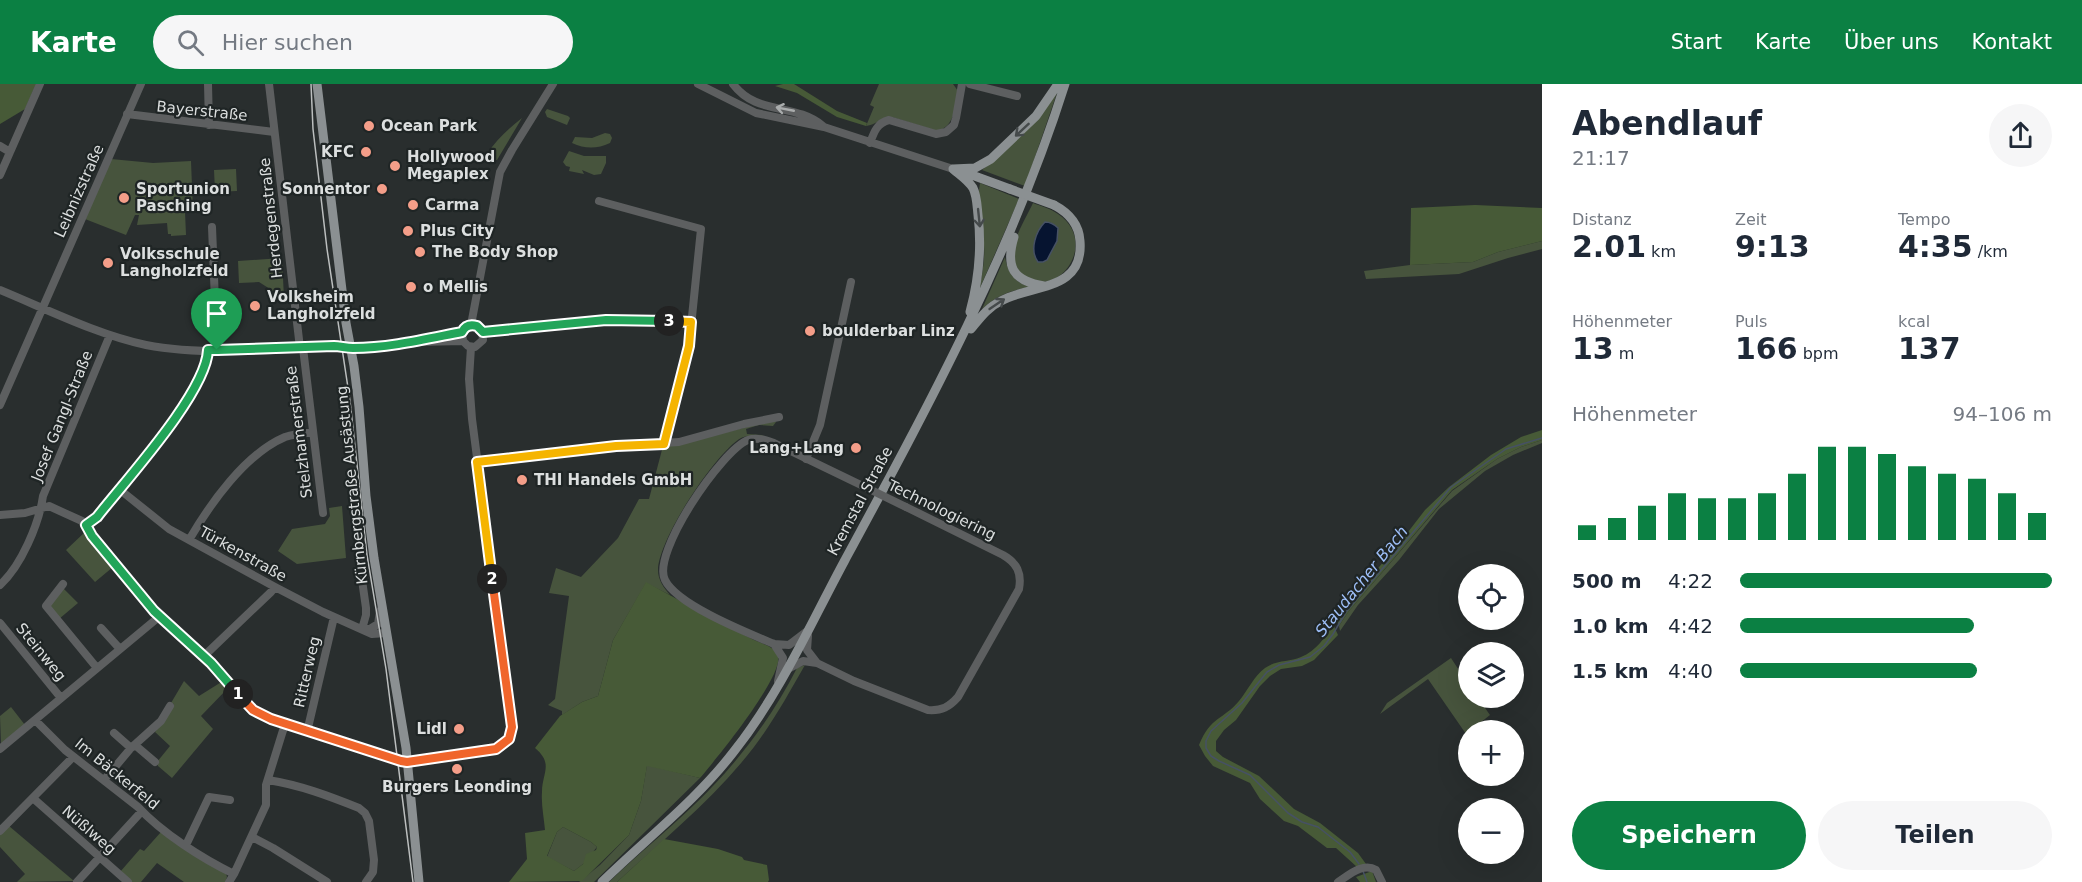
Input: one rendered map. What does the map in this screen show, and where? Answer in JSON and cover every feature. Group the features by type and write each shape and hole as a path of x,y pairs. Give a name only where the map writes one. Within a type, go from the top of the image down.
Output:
{"main road":[{"name":"Kürnbergstraße Ausästung","path":"316,84 349,348 354,366 366,496 407,762 419,882"},
{"path":"953,169 975,168 991,159 1036,116 1058,84"},
{"name":"Kremstal Straße","path":"602,882 713,778 750,730 778,685 962,338 1024,202 1065,84"},
{"path":"953,169 1065,212 1075,222 1081,246 1077,262 1060,282 1016,294 998,302 962,338"},
{"path":"953,169 968,181 974,191 981,237 977,284 962,338"},
{"path":"1024,202 1010,251 1011,265 1022,280 1046,286"}],"street":[{"path":"0,175 40,84"},
{"name":"Leibnizstraße","path":"0,405 141,84"},
{"path":"208,84 209,125"},
{"name":"Herdegenstraße","path":"269,84 301,348"},
{"path":"471,325 500,172 553,84"},
{"path":"699,84 756,113 824,127 953,169"},
{"path":"721,96 729,91 732,84 744,96 756,103 804,114 824,127"},
{"path":"870,143 876,128 889,120 936,134 946,132 954,124 962,84"},
{"path":"970,84 1017,96"},
{"name":"Bayerstraße","path":"127,114 274,132"},
{"path":"0,146 10,152"},
{"path":"599,201 701,229 689,346 664,444"},
{"path":"212,227 217,350"},
{"path":"806,459 820,425 851,282"},
{"path":"0,290 111,335 156,347 208,350 334,346 349,348 416,342 433,337 462,337 471,347 470,391 477,462 511,734 506,743 496,749 407,762 386,758 285,724 253,710 204,656 160,616 116,567 86,525 77,518 53,507 0,515"},
{"path":"483,332 606,320 647,319 691,322"},
{"path":"462,337 465,327 471,325 477,326 483,332"},
{"path":"471,347 481,343 483,332"},
{"name":"Josef Gangl-Straße","path":"0,585 20,558 41,508 43,496 111,335"},
{"name":"Stelzhamerstraße","path":"301,348 323,513"},
{"path":"86,525 97,517 178,414 204,369 208,350"},
{"path":"477,462 616,446 679,442 779,417"},
{"path":"189,540 227,485 256,457 286,437 313,432"},
{"name":"Technologiering","path":"774,644 682,598 665,580 663,563 686,512 727,457 741,444 756,438 763,439 863,486 1011,559 1020,572 1019,589 958,697 948,707 939,711 928,710 854,681 817,663"},
{"name":"Türkenstraße","path":"119,489 162,524 274,587 372,634 386,633"},
{"path":"359,559 366,608 362,629 370,629 378,624 381,599"},
{"path":"63,584 46,606 97,668"},
{"path":"204,656 274,587"},
{"path":"0,749 160,616"},
{"name":"Ritterweg","path":"307,732 334,617"},
{"path":"812,621 806,646 809,654 817,663"},
{"name":"Steinweg","path":"0,624 61,698"},
{"path":"101,628 120,649"},
{"path":"774,644 789,645 806,632"},
{"path":"774,644 783,658 778,685"},
{"path":"785,671 799,662 817,663"},
{"path":"104,780 133,747 161,721 170,706"},
{"name":"Im Bäckerfeld","path":"35,720 73,757 142,811 186,845 234,874"},
{"path":"229,882 266,805 266,786 285,724"},
{"path":"114,733 155,762"},
{"path":"0,831 73,757"},
{"path":"268,780 291,783 363,811 369,821 374,860 373,872 366,882"},
{"path":"186,845 209,797 230,800"},
{"name":"Nüßlweg","path":"33,798 128,882"},
{"path":"76,882 142,811"},
{"path":"252,837 327,882"},
{"path":"1338,882 1362,868 1371,867 1376,870 1382,882"}],"green space":[{"path":"0,84 36,84 25,109 0,124"},
{"path":"794,84 837,111 867,123 866,126 837,117 797,93 775,86"},
{"path":"879,84 953,84 958,91 951,121 943,129 937,131 892,117 866,126 874,107 870,105"},
{"path":"1059,87 1025,186 982,170 1015,142 1034,122"},
{"path":"547,109 568,116 570,118 567,125 547,117 545,112"},
{"path":"522,118 497,160 489,161 487,154 503,134"},
{"path":"605,133 610,134 612,138 610,143 605,145 591,148 572,143 575,137 592,138"},
{"path":"569,151 584,156 606,156 606,163 601,174 594,175 582,170 584,174 569,171 570,167 563,162"},
{"path":"111,159 153,163 191,161 193,212 185,212 186,235 171,236 168,234 167,223 137,225 139,215 135,215 126,235 85,219"},
{"path":"236,169 237,191 215,192 214,170"},
{"path":"980,183 1019,199 979,290 984,252 979,199"},
{"path":"1033,203 1058,214 1070,226 1075,239 1075,253 1069,265 1061,275 1049,281 1036,281 1023,275 1017,269 1014,261 1015,242"},
{"path":"1475,205 1542,208 1542,241 1498,252 1473,262 1410,265 1411,208"},
{"path":"1542,241 1542,249 1459,274 1366,279 1364,271 1410,265 1473,262 1498,252"},
{"path":"1005,257 1013,276 1030,287 1004,294 982,309"},
{"path":"282,258 284,298 259,282 239,283 238,261"},
{"path":"774,420 776,422 773,426 759,425 746,429 747,434 762,435 768,439 751,436 741,438 717,461 690,498 677,519 660,556 659,577 670,595 646,583 613,640 598,696 582,702 562,715 562,711 548,705 555,699 569,596 549,593 556,568 581,577 618,538 639,499 649,499 663,446 681,444"},
{"path":"1542,430 1542,440 1497,459 1452,490 1349,611 1339,626 1335,618 1425,510 1449,487 1491,455 1521,437"},
{"path":"1542,440 1542,443 1513,455 1485,471 1439,509 1399,560 1358,605 1340,631 1339,626 1349,611 1452,491 1497,459"},
{"path":"342,506 346,558 297,564 278,551 292,529 325,524 330,516 329,508"},
{"path":"85,532 113,567 95,582 66,550"},
{"path":"646,582 771,647 778,655 777,665 771,680 747,718 700,778 647,766 641,801 629,835 582,881 509,882 527,859 525,833 545,830 542,785 546,764 535,748 560,716 582,702 598,696 613,640","holes":["563,827 597,847 596,850 586,854 583,864 574,871 547,856 557,832"]},
{"path":"63,588 78,603 59,619 50,608 51,603"},
{"path":"1333,624 1338,635 1314,660 1302,666 1281,669 1260,686 1236,720 1216,741 1216,751 1259,776 1294,809 1320,823 1358,853 1366,864 1357,867 1336,848 1327,848 1298,826 1284,821 1260,799 1250,783 1213,766 1199,745 1213,723 1239,701 1261,671 1274,664 1296,659 1316,648"},
{"path":"1451,658 1458,669 1458,708 1485,708 1490,715 1484,720 1458,720 1458,722 1428,679 1380,714 1387,703"},
{"path":"805,665 761,737 723,784 689,818 617,882 609,882 684,814 725,773 764,723 797,668"},
{"path":"184,681 199,696 223,681 228,688 201,716 213,729 172,778 158,766 157,762 170,746 155,732 174,704 171,703"},
{"path":"11,707 25,725 1,744 0,716"},
{"path":"647,765 700,778 594,882 579,882 600,865 629,835 641,801"},
{"path":"9,826 74,881 17,882 25,874 0,847 0,834"},
{"path":"563,827 597,847 574,871 547,857 557,832"},
{"path":"161,832 226,873 225,882 184,882 157,863 141,882 132,882 120,872 140,849 144,851"},
{"path":"664,839 718,849 742,857 744,860 767,865 769,880 768,882 617,882"},
{"path":"1372,871 1376,882 1360,882 1356,877"}],"water":[{"path":"1045,222 1058,228 1057,241 1047,260 1038,262 1034,246 1039,230"}],"waterway":[{"name":"Staudacher Bach","path":"1359,864 1350,852 1318,827 1302,822 1288,813 1250,775 1211,756 1206,748 1206,741 1211,731 1242,703 1267,672 1279,665 1310,657 1324,646 1346,612 1451,487 1506,449 1542,438"},
{"name":"Staudacher Bach","path":"1363,871 1367,882"}],"tram line":[{"path":"311,84 313,129 327,249 350,401 367,555 386,669 413,882"}],"place":[{"name":"Ocean Park","path":"369,126"},
{"name":"KFC","path":"366,152"},
{"name":"Hollywood Megaplex","path":"395,166"},
{"name":"Sonnentor","path":"382,189"},
{"name":"Sportunion Pasching","path":"124,198"},
{"name":"Carma","path":"413,205"},
{"name":"Plus City","path":"408,231"},
{"name":"The Body Shop","path":"420,252"},
{"name":"Volksschule Langholzfeld","path":"108,263"},
{"name":"o Mellis","path":"411,287"},
{"name":"Volksheim Langholzfeld","path":"255,306"},
{"name":"boulderbar Linz","path":"810,331"},
{"name":"Lang+Lang","path":"856,448"},
{"name":"THI Handels GmbH","path":"522,480"},
{"name":"Lidl","path":"459,729"},
{"name":"Burgers Leonding","path":"457,769"}],"route":[{"path":"647,319 691,322 689,346 664,444 616,446 477,462 512,727 509,739 501,747 407,762 386,758 330,740 262,715 253,710 211,663 154,611 92,536 86,525 97,517 178,414 200,378 208,350 217,350 334,346 363,348 416,342 462,332 465,327 471,325 477,326 483,332 606,320 647,319"}]}
